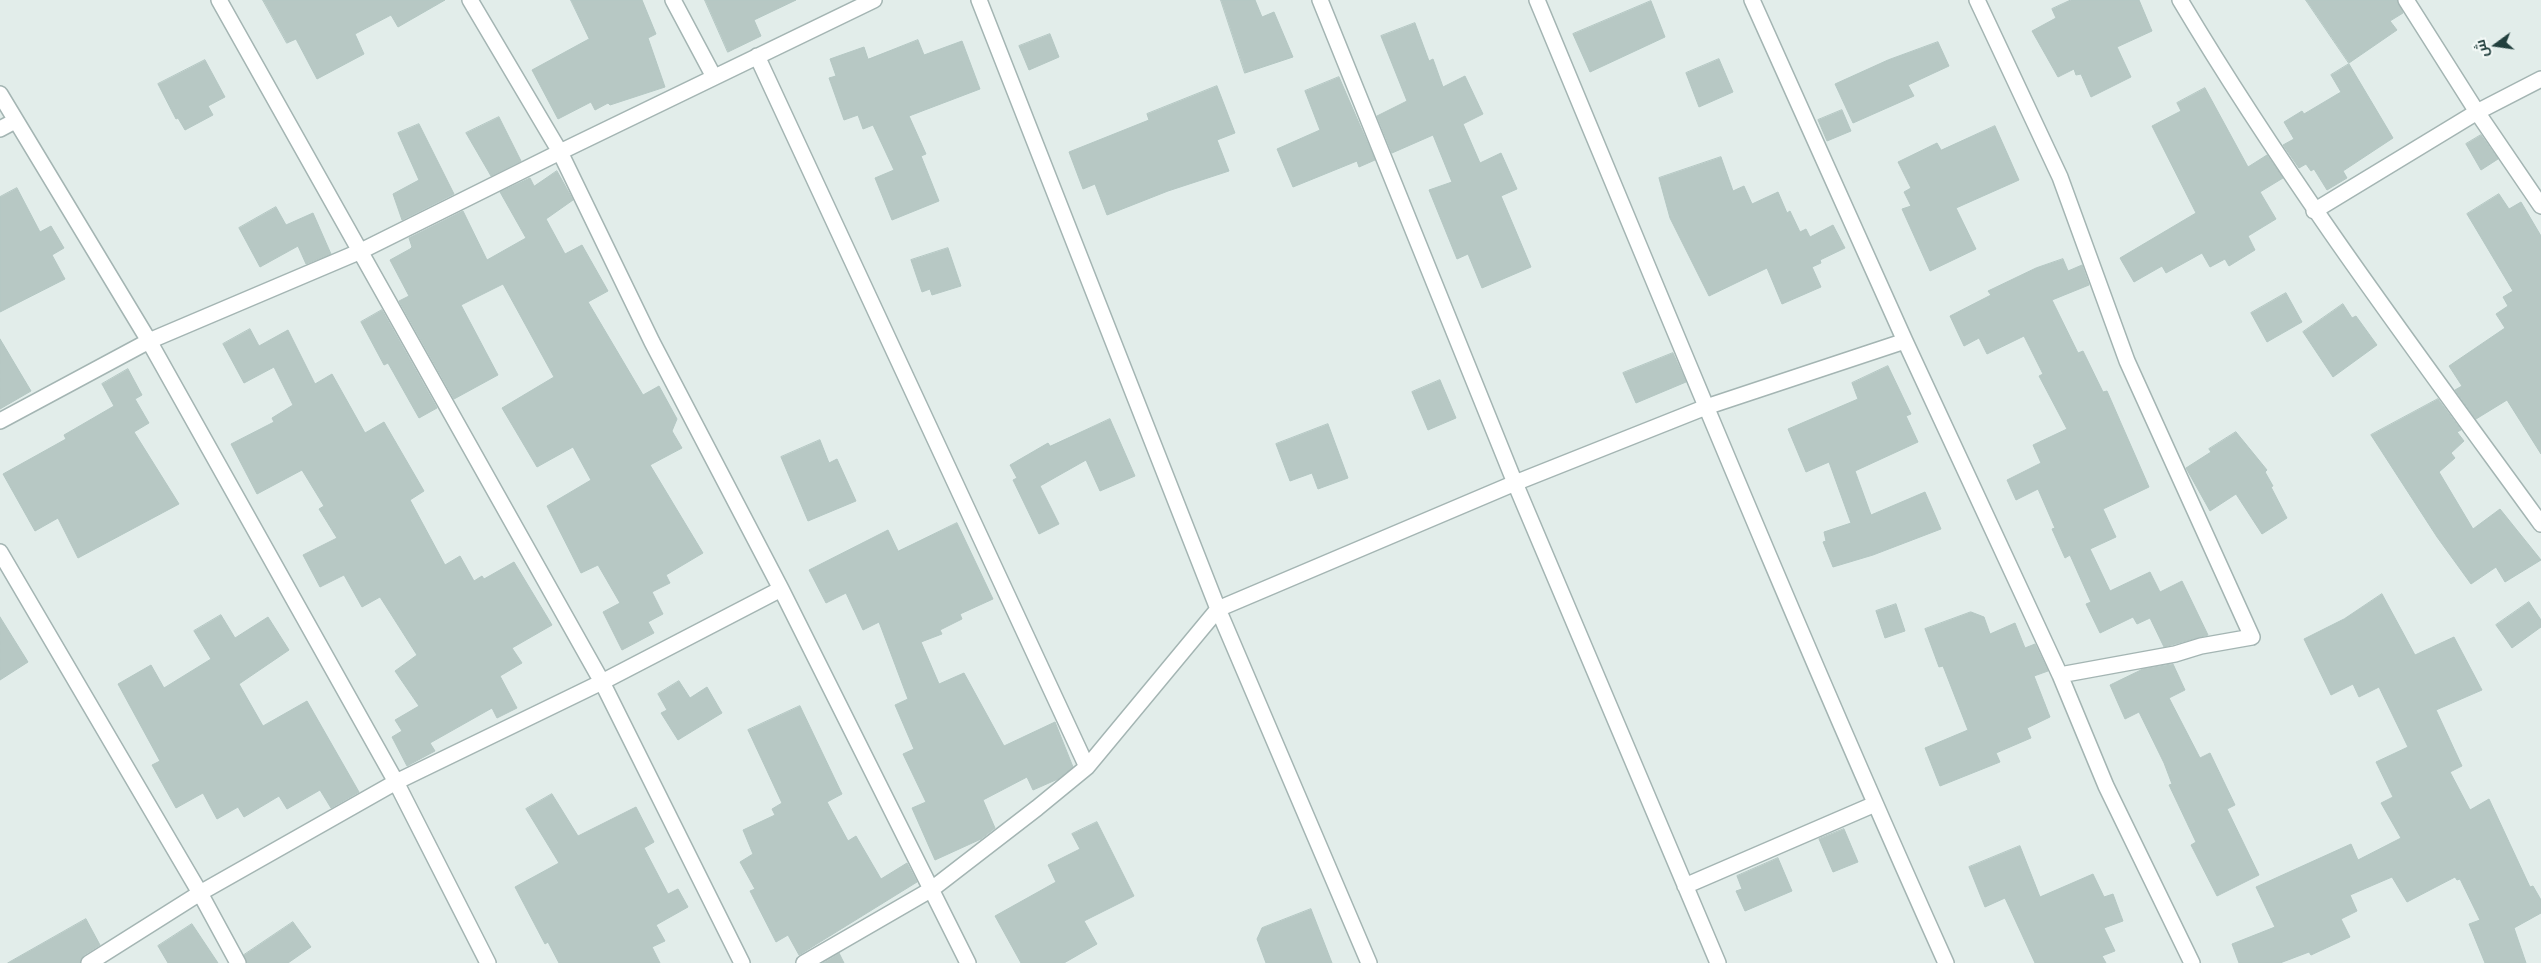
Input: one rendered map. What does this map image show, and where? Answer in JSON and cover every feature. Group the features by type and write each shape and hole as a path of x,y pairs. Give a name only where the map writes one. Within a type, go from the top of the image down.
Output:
{"street":[{"path":"219,0 602,682 742,963"},
{"path":"470,0 560,152 652,342 781,589 968,963"},
{"path":"673,0 714,77"},
{"path":"0,421 149,341 361,251 874,0"},
{"path":"979,0 1218,609 1369,963"},
{"path":"1320,0 1515,483 1718,963"},
{"path":"1537,0 1706,408 1875,804 1946,963"},
{"path":"1752,0 1905,341 2060,675 2106,786 2192,963"},
{"path":"1977,0 2060,177 2127,361 2252,637 2201,646 2175,654 2060,675"},
{"path":"2180,0 2224,74 2314,211 2541,524"},
{"path":"2406,0 2477,112 2541,206"},
{"path":"757,56 1087,767"},
{"path":"2314,211 2477,112 2541,79"},
{"path":"0,94 149,341 396,782 488,963"},
{"path":"0,129 15,121"},
{"path":"804,963 932,889 1038,808 1087,767 1218,609 1515,483 1706,408 1905,341"},
{"path":"0,552 200,894 238,963"},
{"path":"89,963 200,894 396,782 602,682 781,589"},
{"path":"1686,886 1875,804"}],"building":[{"path":"263,0 445,0 398,27 391,15 355,34 364,54 317,79 296,39 287,43"},
{"path":"571,0 642,0 656,34 648,38 665,87 610,105 608,103 595,110 591,102 558,119 532,70 589,39"},
{"path":"705,0 796,0 754,20 761,36 728,52"},
{"path":"1221,0 1255,0 1262,17 1274,12 1293,57 1245,73"},
{"path":"2071,0 2139,0 2152,31 2117,47 2131,77 2091,97 2081,74 2076,75 2074,69 2058,77 2032,31 2056,18 2052,9"},
{"path":"2306,0 2397,0 2403,13 2390,21 2397,30 2349,63"},
{"path":"1651,1 1665,37 1590,72 1573,34"},
{"path":"1415,23 1429,61 1433,59 1443,87 1465,76 1483,114 1463,124 1480,163 1501,153 1517,189 1501,196 1531,267 1482,288 1468,254 1457,259 1429,190 1452,182 1433,135 1392,153 1377,116 1407,101 1381,36"},
{"path":"1050,34 1059,57 1029,70 1019,46"},
{"path":"918,40 924,55 962,41 980,89 909,116 926,154 921,156 939,201 892,220 875,178 894,170 873,125 863,129 858,115 844,120 829,78 836,76 830,59 864,47 868,59"},
{"path":"1938,42 1949,66 1908,85 1914,96 1853,123 1835,84 1888,60"},
{"path":"1719,59 1733,92 1699,107 1686,73"},
{"path":"205,60 225,97 208,106 213,115 185,130 178,118 176,119 158,84"},
{"path":"2349,64 2393,138 2343,171 2347,178 2327,190 2314,169 2311,171 2306,164 2299,168 2283,145 2294,139 2284,122 2302,111 2304,114 2341,92 2331,75"},
{"path":"1339,77 1375,160 1359,167 1357,161 1293,187 1277,149 1320,130 1305,91"},
{"path":"1217,86 1235,133 1217,140 1229,171 1168,191 1107,215 1095,184 1083,189 1069,152 1149,120 1147,114"},
{"path":"2205,88 2248,167 2267,155 2283,178 2260,192 2276,219 2248,236 2255,250 2229,266 2225,259 2210,267 2202,253 2166,273 2162,266 2134,282 2120,258 2196,213 2152,126 2181,111 2177,103"},
{"path":"1842,110 1851,131 1827,141 1818,120"},
{"path":"499,117 521,161 491,176 466,133"},
{"path":"419,124 454,194 402,220 393,194 419,180 398,133"},
{"path":"1995,126 2019,180 1956,208 1976,249 1930,271 1902,209 1911,206 1904,192 1911,188 1898,162 1937,143 1941,150"},
{"path":"2481,135 2498,159 2481,170 2466,144"},
{"path":"1721,157 1733,191 1744,186 1752,204 1778,192 1787,213 1790,211 1800,232 1806,229 1810,237 1833,225 1845,248 1820,260 1821,263 1812,267 1821,287 1782,304 1767,268 1709,296 1670,218 1659,178"},
{"path":"557,171 573,200 546,219 565,254 582,245 608,291 588,302 643,395 659,386 677,419 672,431 682,448 650,465 703,553 666,575 670,583 652,592 663,614 648,622 654,633 622,650 603,612 620,603 598,565 581,573 547,506 591,480 573,447 537,467 502,408 554,377 503,284 461,305 498,375 454,399 399,301 409,296 390,260 412,247 409,238 463,211 487,260 526,238 500,192 530,178 534,186"},
{"path":"17,188 40,232 51,226 64,248 52,255 65,279 0,312 0,197"},
{"path":"2499,194 2509,209 2521,202 2541,236 2541,454 2507,400 2476,419 2455,390 2462,386 2449,366 2505,328 2496,314 2508,306 2503,297 2513,291 2467,214"},
{"path":"276,207 286,225 313,213 331,254 306,264 298,246 260,267 239,228"},
{"path":"948,248 961,286 932,295 930,289 922,292 911,260"},
{"path":"2063,259 2068,271 2082,265 2089,285 2052,300 2078,353 2083,351 2103,392 2107,391 2149,487 2103,509 2116,537 2090,549 2110,591 2150,572 2160,592 2182,581 2208,635 2164,647 2150,618 2137,624 2133,617 2100,633 2086,604 2091,602 2070,555 2065,558 2052,529 2055,528 2038,489 2016,500 2007,480 2041,463 2033,445 2067,429 2039,376 2043,374 2024,336 1987,354 1979,338 1964,346 1950,316 1991,295 1988,291 2036,268"},
{"path":"2286,293 2302,322 2267,342 2251,313"},
{"path":"2343,304 2352,318 2356,316 2377,345 2333,377 2303,332"},
{"path":"382,310 437,408 419,418 388,363 384,365 361,322"},
{"path":"250,329 259,346 288,330 315,384 332,374 365,433 384,422 424,491 410,500 445,565 460,556 474,581 482,576 484,579 514,562 552,625 512,648 522,663 500,676 517,708 497,718 492,708 430,743 435,751 407,766 392,737 402,731 395,720 419,706 395,671 417,655 380,597 362,607 344,575 320,587 303,555 337,538 319,509 324,506 302,470 257,494 231,444 274,422 272,418 293,405 274,367 244,383 223,344"},
{"path":"0,339 31,391 0,409"},
{"path":"1673,353 1686,382 1636,403 1623,373"},
{"path":"1888,366 1911,414 1906,416 1918,442 1855,471 1871,515 1925,492 1941,529 1873,555 1833,567 1823,542 1826,541 1824,532 1851,523 1829,462 1806,472 1788,429 1858,399 1852,383"},
{"path":"128,369 142,395 135,399 149,423 134,432 179,504 78,558 58,518 35,531 3,474 66,439 64,435 114,406 102,384"},
{"path":"1440,380 1456,418 1428,430 1412,392"},
{"path":"2438,399 2461,430 2457,432 2464,441 2451,453 2455,458 2439,472 2473,529 2500,509 2541,560 2505,582 2496,567 2471,584 2437,537 2371,435"},
{"path":"1110,419 1135,476 1100,491 1086,460 1040,486 1059,524 1039,534 1013,480 1017,478 1010,465 1048,443 1050,446"},
{"path":"1328,424 1348,478 1318,489 1312,473 1290,481 1276,444"},
{"path":"2236,432 2267,470 2265,472 2273,486 2271,487 2287,518 2262,534 2236,494 2210,511 2186,468 2211,452 2209,449"},
{"path":"820,440 829,463 837,459 856,501 808,521 781,457"},
{"path":"957,523 993,599 960,614 962,619 940,630 942,634 921,642 939,684 964,673 1004,746 1055,722 1073,767 1058,779 1033,790 1027,777 983,800 995,828 981,839 935,860 912,808 926,802 903,754 914,749 895,705 908,699 879,622 863,630 846,593 826,603 809,570 888,530 898,551"},
{"path":"2382,594 2415,655 2454,637 2482,690 2436,710 2462,766 2450,772 2470,810 2489,799 2530,887 2533,886 2541,900 2541,913 2514,928 2526,963 2485,963 2469,924 2480,920 2460,879 2457,880 2455,877 2407,902 2392,877 2350,895 2357,911 2341,919 2350,937 2311,955 2309,952 2280,963 2239,963 2232,944 2275,927 2256,887 2351,844 2358,860 2401,838 2381,803 2393,797 2376,762 2408,747 2379,687 2359,697 2353,684 2331,695 2304,639 2344,619"},
{"path":"2529,602 2541,620 2541,627 2512,648 2496,625"},
{"path":"1896,604 1905,631 1885,638 1876,611"},
{"path":"1971,612 1984,617 1990,634 2015,623 2025,648 2035,644 2048,671 2034,676 2050,717 2027,728 2031,738 1996,753 2000,762 1940,786 1925,748 1968,730 1943,666 1939,667 1925,629"},
{"path":"221,615 235,638 268,617 289,650 239,684 263,726 307,701 359,792 331,808 320,790 287,809 279,796 244,817 238,807 217,819 203,793 176,808 152,765 160,761 118,684 151,665 164,688 211,659 194,631"},
{"path":"0,617 28,662 0,680"},
{"path":"2173,664 2185,690 2169,698 2200,758 2210,753 2235,805 2227,809 2259,875 2217,896 2191,845 2196,842 2169,785 2172,784 2164,763 2139,712 2125,719 2110,685 2143,669"},
{"path":"679,681 690,698 707,687 722,713 678,740 661,713 667,710 658,694"},
{"path":"800,706 842,794 827,802 848,841 856,836 881,879 907,863 917,882 799,955 788,935 776,942 750,891 755,889 740,862 753,854 743,830 775,815 772,809 782,803 748,730"},
{"path":"552,794 578,836 636,807 654,842 644,848 668,894 678,889 688,907 656,925 665,941 652,947 660,963 559,963 548,942 545,944 515,887 559,863 526,809"},
{"path":"1097,822 1134,896 1084,921 1097,944 1064,963 1021,963 995,916 1056,882 1048,865 1080,849 1072,834"},
{"path":"1844,829 1858,862 1833,872 1819,839"},
{"path":"2020,846 2040,897 2093,874 2104,897 2113,894 2123,921 2104,928 2115,951 2102,956 2106,963 2035,963 2005,898 1985,907 1969,867"},
{"path":"1778,858 1792,891 1745,911 1736,891 1742,889 1737,876"},
{"path":"1311,909 1332,963 1266,963 1257,939 1262,928"},
{"path":"86,919 100,945 84,955 80,963 8,963"},
{"path":"293,922 311,947 288,963 247,963 244,955"},
{"path":"192,924 218,963 168,963 158,946"},
{"path":"839,953 844,963 823,963"}]}
